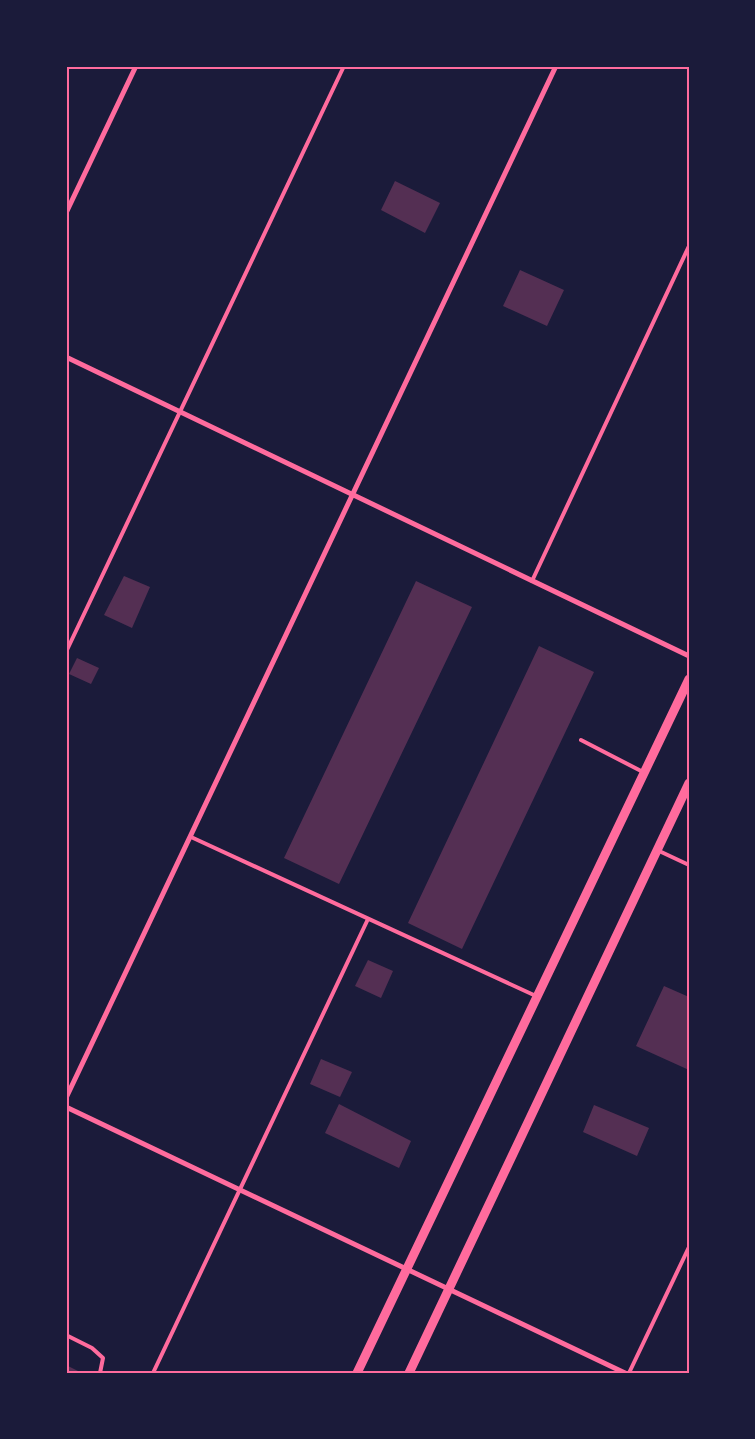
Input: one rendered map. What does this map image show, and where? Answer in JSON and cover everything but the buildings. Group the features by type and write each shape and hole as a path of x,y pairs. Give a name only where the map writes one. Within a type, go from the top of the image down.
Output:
{"street":[{"path":"66,213 136,66"},
{"path":"66,1098 354,495 556,66"},
{"path":"66,357 689,656"},
{"path":"357,1373 689,679"},
{"path":"408,1373 689,783"},
{"path":"66,1106 627,1373"}],"lane":[{"path":"66,652 344,66"},
{"path":"532,581 689,246"},
{"path":"581,740 644,773"},
{"path":"191,836 537,997"},
{"path":"657,850 689,865"},
{"path":"153,1373 368,919"},
{"path":"627,1373 689,1247"},
{"path":"66,1335 92,1348 103,1358 100,1373"}]}
